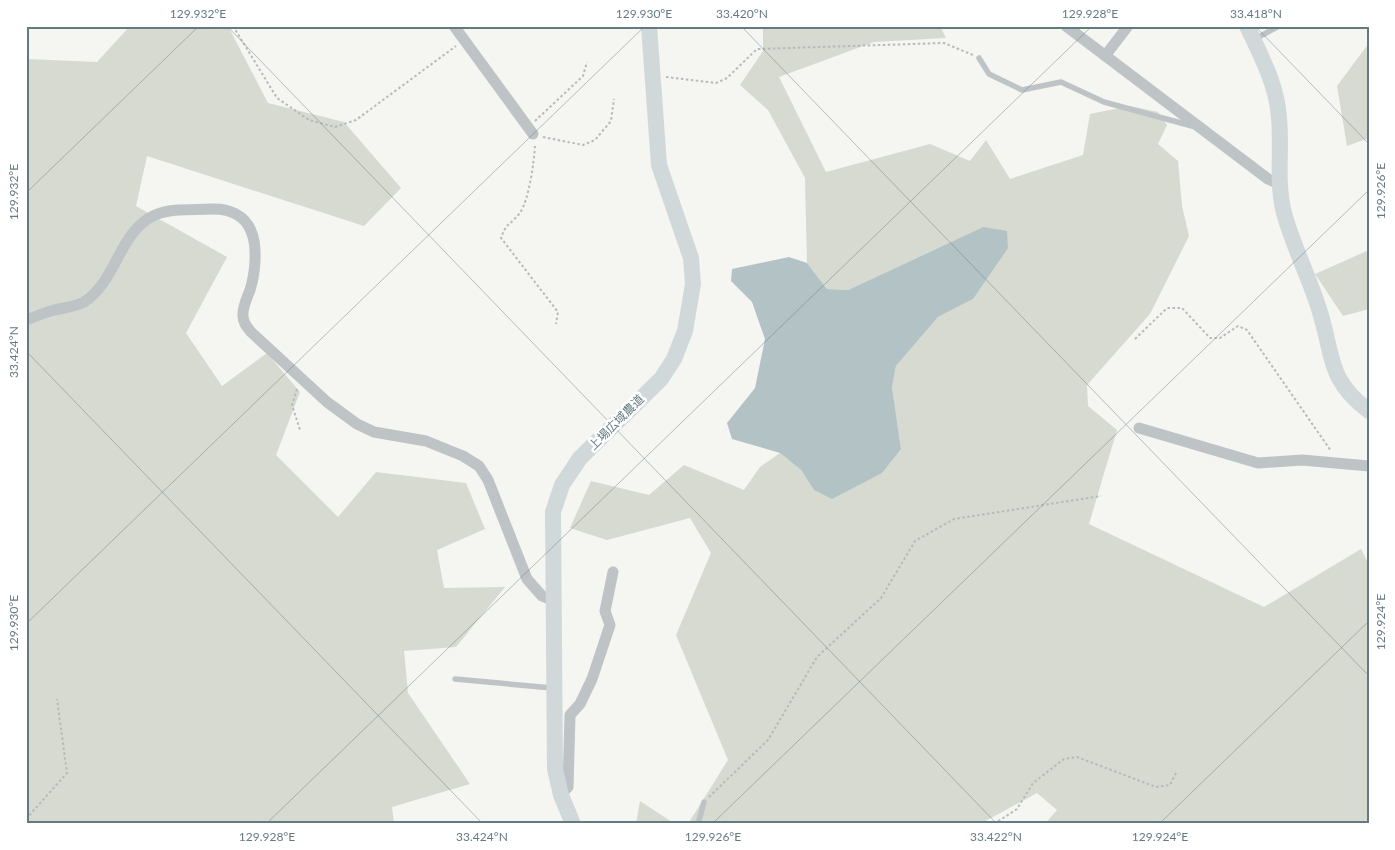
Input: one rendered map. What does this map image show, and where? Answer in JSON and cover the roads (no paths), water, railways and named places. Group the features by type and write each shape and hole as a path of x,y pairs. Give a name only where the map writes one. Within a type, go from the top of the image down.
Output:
{"street":[{"path":"454,26 530,130"},
{"name":"上場広域農道","path":"573,824 561,794 555,769 553,512 562,484 580,458 661,379 674,359 685,331 693,284 691,258 659,166 649,26"},
{"path":"1066,26 1268,179 1279,184"},
{"path":"1105,56 1128,26"},
{"path":"1250,33 1270,72 1279,117 1279,184 1284,213 1320,310 1335,375 1352,398 1369,411"},
{"path":"26,320 83,303 98,291 129,239 145,221 155,215 167,212 219,208 236,213 245,220 252,232 255,259 251,287 242,313 243,322 251,332 327,402 357,424 374,432 426,441 463,456 479,466 488,480 527,578 542,596 554,601"},
{"path":"1139,428 1258,464 1302,460 1369,466"},
{"path":"561,794 568,786 570,715 580,704 592,679 610,625 604,611 613,572"}],"lane":[{"path":"1250,33 1279,26"},
{"path":"979,58 989,74 1022,90 1062,82 1104,102 1201,129"},
{"path":"455,679 554,688"},
{"path":"698,824 704,802"}]}
